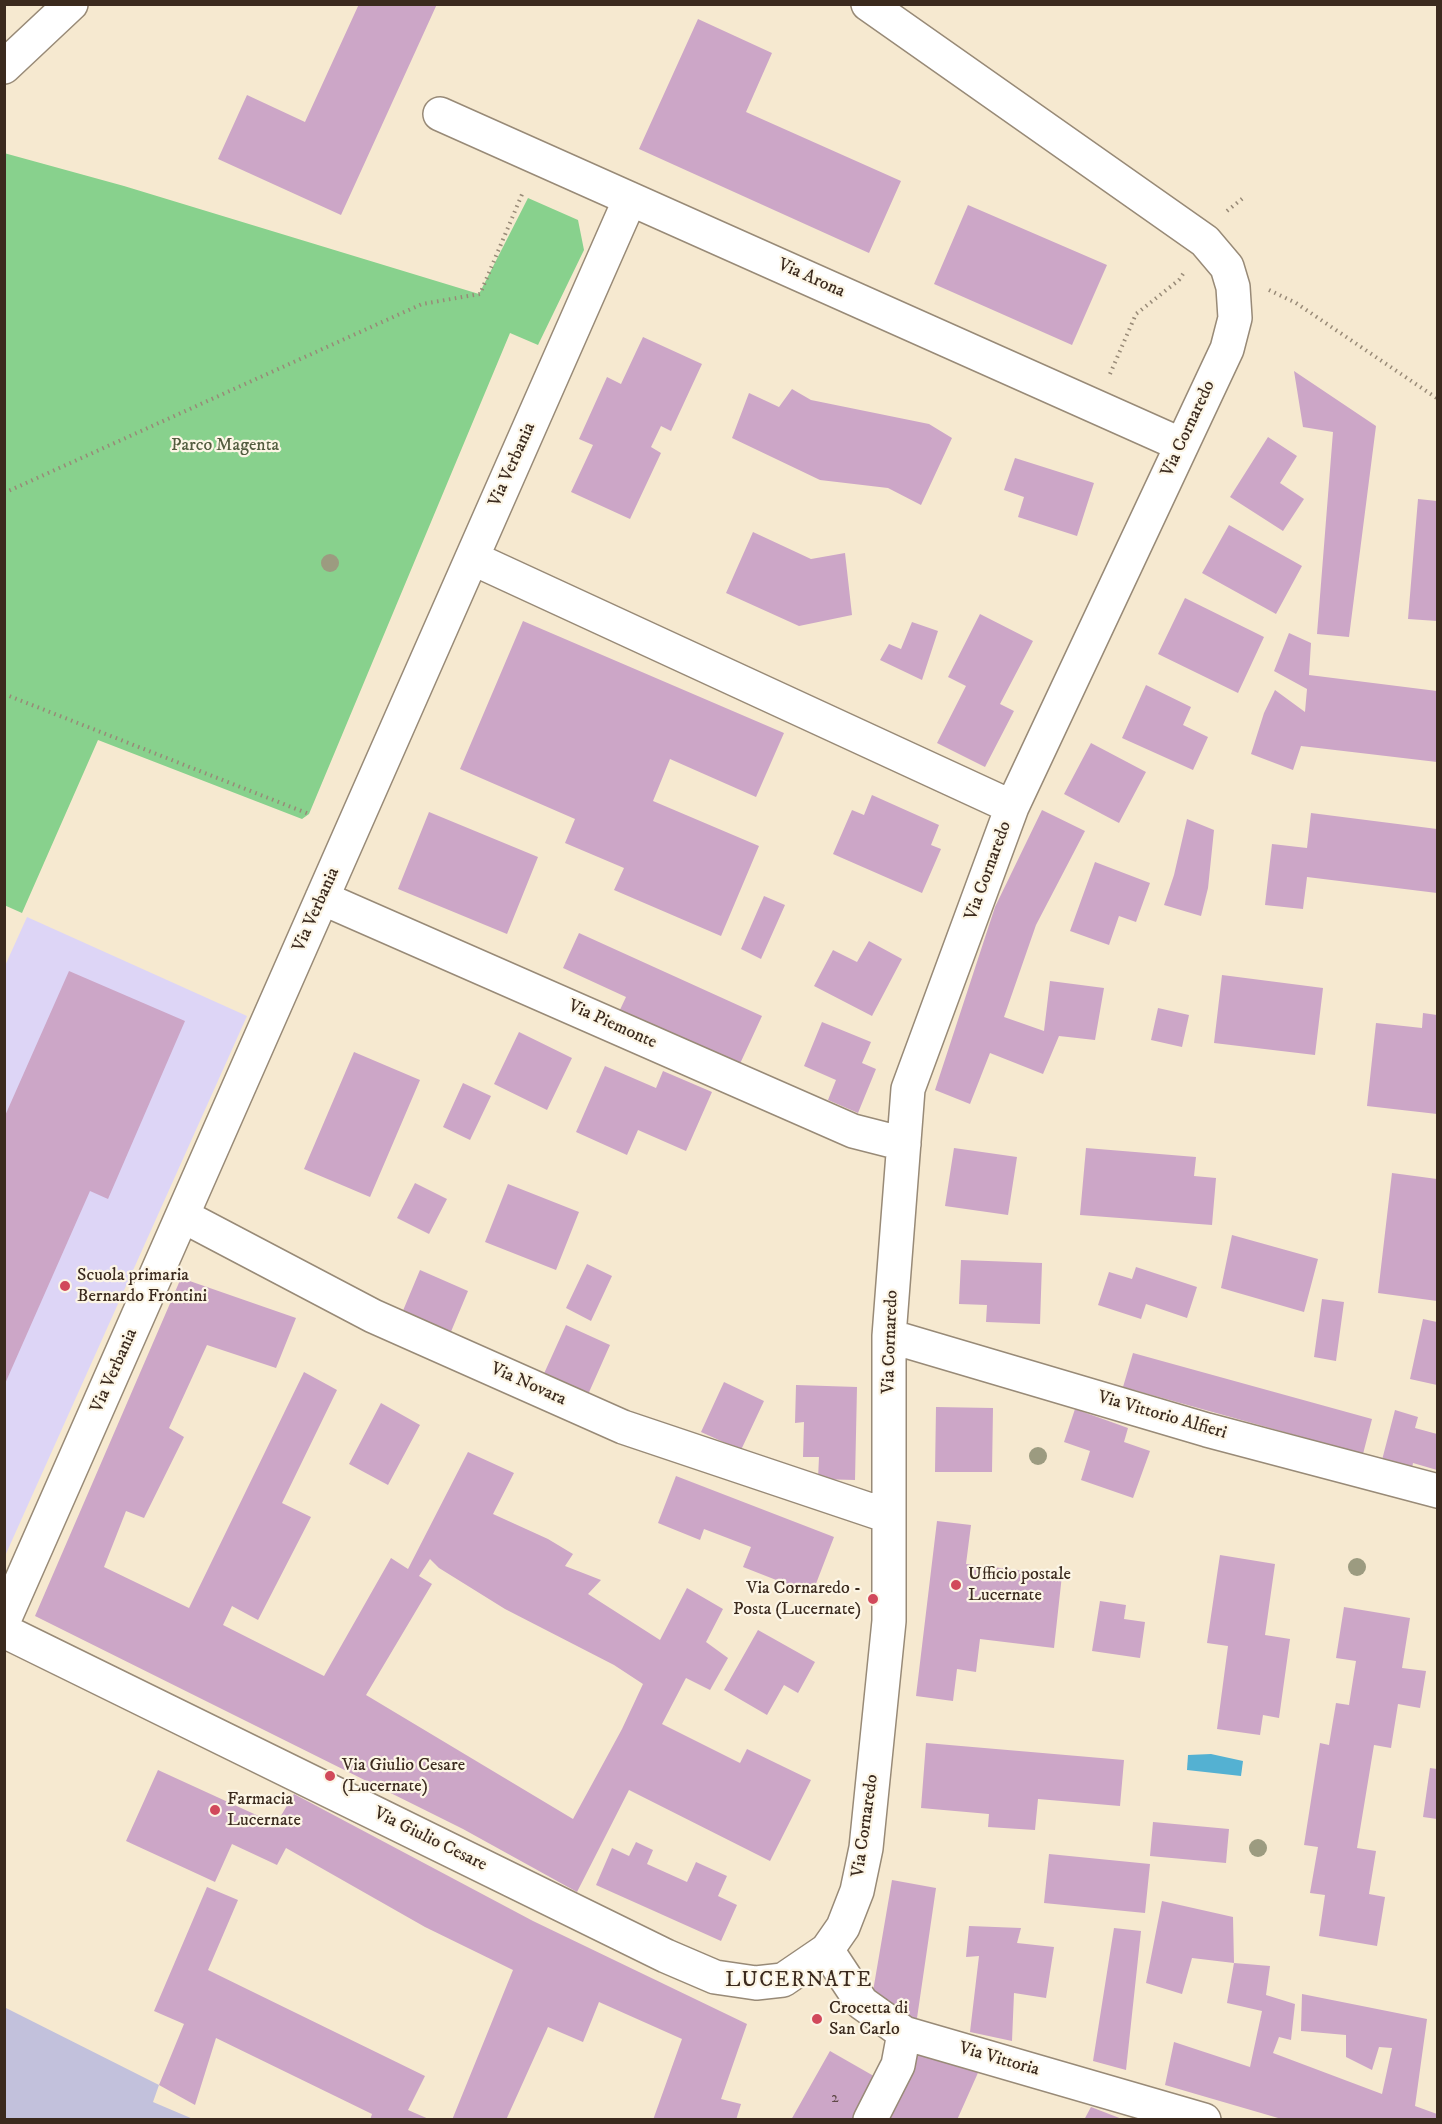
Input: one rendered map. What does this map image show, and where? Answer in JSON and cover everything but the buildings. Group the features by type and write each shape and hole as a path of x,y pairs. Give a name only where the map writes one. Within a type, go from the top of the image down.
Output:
{"street":[{"name":"Via Cornaredo","path":"827,1950 843,1927 857,1891 866,1848 889,1621 889,1336 908,1089 1012,807 1227,349 1235,318 1233,287 1227,267 1205,241 868,4"},
{"path":"4,66 68,6"},
{"name":"Via Arona","path":"440,114 1182,445"},
{"name":"Via Verbania","path":"4,1620 630,199"},
{"path":"472,558 1012,807"},
{"name":"Via Piemonte","path":"322,898 853,1131 904,1144"},
{"name":"Via Novara","path":"183,1216 373,1316 622,1427 888,1516"},
{"name":"Via Vittorio Alfieri","path":"889,1336 1207,1430 1437,1491"},
{"name":"Via Giulio Cesare","path":"4,1631 666,1956 715,1977 756,1983 783,1980 827,1950"},
{"name":"Via Vittoria","path":"827,1950 896,2052 1204,2120"},
{"path":"870,2120 896,2052"}],"path":[{"path":"1097,406 1136,314 1179,280 1227,212 1243,198"},
{"path":"1233,287 1256,286 1274,291 1296,303 1437,399"},
{"path":"4,694 309,814"}],"shaded area":[{"name":"Scuola primaria Bernardo Frontini","path":"27,917 247,1016 5,1556 4,968"},
{"path":"4,2007 159,2085 153,2102 193,2119 5,2119"}],"green space":[{"name":"Parco Magenta","path":"4,153 124,186 479,294 528,198 578,220 584,250 538,345 510,333 309,814 302,819 98,740 22,913 4,905"}],"water":[{"path":"1211,1754 1243,1761 1241,1776 1187,1770 1188,1755"}],"place":[{"name":"Scuola primaria Bernardo Frontini","path":"65,1286"},
{"name":"Ufficio postale Lucernate","path":"956,1585"},
{"name":"Via Cornaredo - Posta (Lucernate)","path":"873,1599"},
{"name":"Via Giulio Cesare (Lucernate)","path":"330,1776"},
{"name":"Farmacia Lucernate","path":"215,1810"},
{"name":"Crocetta di San Carlo","path":"817,2019"}],"district":[{"name":"LUCERNATE","path":"799,1982"}]}
